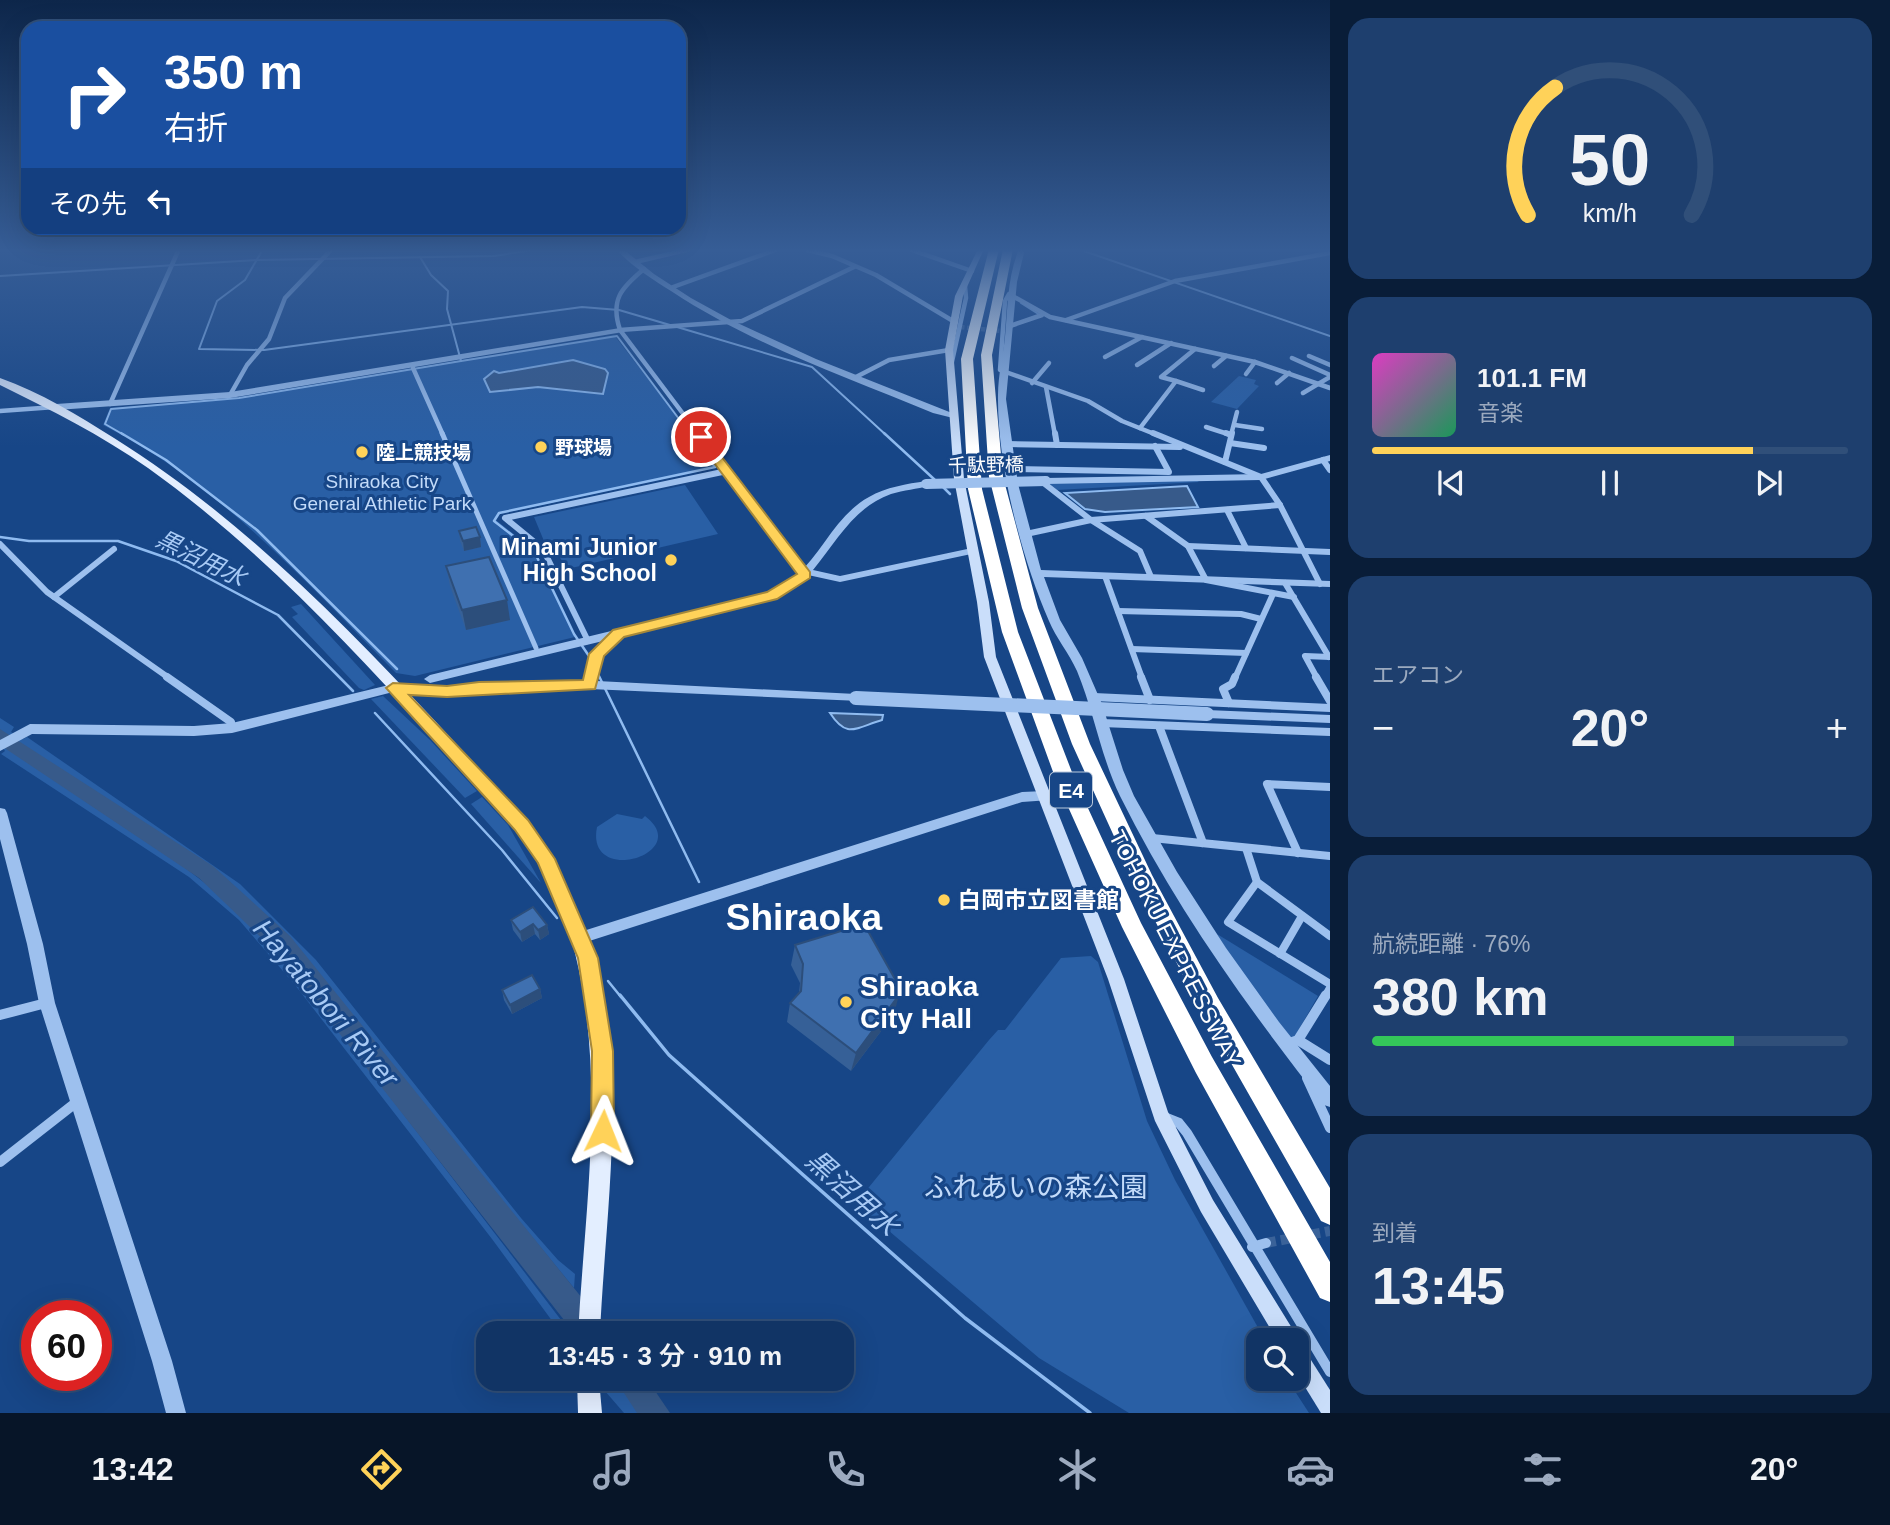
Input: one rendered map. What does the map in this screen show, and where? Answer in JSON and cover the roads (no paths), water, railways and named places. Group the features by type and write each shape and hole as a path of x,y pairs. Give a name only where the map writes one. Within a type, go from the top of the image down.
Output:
{"highway":[{"name":"TOHOKU EXPRESSWAY","path":"975,315 972,333 969,436 972,472 988,552 1015,646 1070,789 1118,895 1201,1058 1330,1287"},
{"name":"TOHOKU EXPRESSWAY","path":"990,315 985,375 995,468 1030,607 1074,726 1135,860 1221,1026 1330,1212"}],"main road":[{"path":"955,315 949,350 959,479 983,602 990,657 1116,979 1161,1115 1207,1206 1281,1328"},
{"path":"0,381 56,407 142,457 232,525 298,586 522,825 546,859 588,958 600,1027 604,1078 589,1321"},
{"path":"1309,1375 1330,1409"},
{"path":"589,1391 590,1413"}],"street":[{"path":"110,404 150,315"},
{"path":"230,395 247,365 269,338 278,315"},
{"path":"615,315 620,330 807,574 840,579 972,551"},
{"path":"719,315 856,377 936,411 953,415"},
{"path":"0,411 230,395 620,330 742,321 755,315"},
{"path":"939,315 953,321"},
{"path":"951,366 962,315"},
{"path":"1004,315 1001,331 1000,370 1088,401 1140,428 1261,477 1325,584"},
{"path":"1010,315 1001,397 1007,444 1026,534 1056,624 1072,648 1094,697 1126,794 1205,931 1292,1042 1315,1102 1330,1128"},
{"path":"1010,326 1042,315 1255,362 1330,388"},
{"path":"1065,320 1079,315"},
{"path":"1105,357 1142,337"},
{"path":"1137,365 1171,343"},
{"path":"1195,349 1161,377 1203,390"},
{"path":"856,377 882,360 949,350"},
{"path":"1214,366 1226,356"},
{"path":"1309,356 1330,365"},
{"path":"1292,358 1330,376"},
{"path":"1246,374 1255,362"},
{"path":"1032,383 1049,363"},
{"path":"413,368 536,648"},
{"path":"1277,383 1289,373"},
{"path":"1303,393 1330,376"},
{"path":"1140,428 1175,382"},
{"path":"1046,387 1057,445"},
{"path":"1225,462 1237,412"},
{"path":"1235,425 1262,429"},
{"path":"1206,428 1231,435"},
{"path":"1230,443 1264,448"},
{"path":"1007,444 1185,447"},
{"path":"1011,469 1169,472 1155,446"},
{"path":"1327,459 1330,470"},
{"name":"千駄野橋","path":"926,484 1261,477 1327,459"},
{"path":"1035,470 1040,480 1091,520 1140,551 1151,577"},
{"path":"588,641 543,549 505,518 727,471"},
{"path":"430,679 772,596 807,574 841,526 862,505 881,495 926,484"},
{"path":"1026,534 1091,520 1280,505"},
{"path":"1227,510 1246,548"},
{"path":"1146,516 1188,546 1206,580"},
{"path":"0,544 54,597 165,673 231,722 232,728"},
{"path":"1188,546 1330,552"},
{"path":"54,597 114,549"},
{"path":"1038,573 1325,584"},
{"path":"1105,576 1150,700"},
{"path":"1206,580 1294,597"},
{"path":"1286,583 1329,657"},
{"path":"1229,703 1223,689 1231,684 1273,594"},
{"path":"1118,611 1241,614 1261,619"},
{"path":"590,685 597,654 618,633"},
{"path":"1132,649 1246,653"},
{"path":"1329,657 1304,656 1330,701"},
{"path":"0,746 30,729 232,728 393,688 447,692 479,688 590,685 1330,719"},
{"path":"1094,697 1330,708"},
{"path":"1102,723 1330,732"},
{"path":"1159,726 1203,844"},
{"path":"1298,853 1267,784 1330,787"},
{"path":"580,938 1012,800 1045,796"},
{"path":"0,813 35,944 47,1003 162,1361 176,1413"},
{"path":"1151,838 1330,856"},
{"path":"1246,848 1257,882 1330,936"},
{"path":"1257,882 1228,922 1330,986 1292,1042"},
{"path":"1280,954 1302,916"},
{"path":"0,1015 47,1003"},
{"path":"1292,1042 1330,1059"},
{"path":"1302,1064 1330,1099"},
{"path":"0,1162 79,1100"},
{"path":"1161,1115 1179,1123 1187,1133 1252,1247 1330,1372"},
{"path":"1252,1247 1266,1242"}],"waterway":[{"path":"212,315 199,349 264,350 451,325"},
{"path":"449,315 451,325"},
{"path":"451,325 523,315"},
{"path":"636,315 670,325"},
{"path":"1269,315 1330,336"},
{"path":"451,325 461,361"},
{"path":"677,327 812,367 886,435"},
{"path":"461,361 617,336 691,435"},
{"path":"124,435 105,424 111,409 239,398 461,361"},
{"path":"121,433 166,460 257,530 397,669"},
{"path":"591,659 574,634 535,553 494,521 499,513 715,467 690,433"},
{"path":"884,433 935,480"},
{"path":"943,487 950,494"},
{"name":"黒沼用水","path":"0,537 29,541 118,541 176,561 278,615 353,691"},
{"path":"598,674 699,882"},
{"name":"黒沼用水","path":"375,713 502,850 557,918"},
{"name":"Hayatobori River","path":"0,736 206,872 282,943 583,1321"},
{"name":"黒沼用水","path":"608,981 621,997"},
{"name":"黒沼用水","path":"620,995 669,1055 801,1173 965,1318 1090,1413"},
{"name":"Hayatobori River","path":"638,1391 655,1413"}],"tunnel":[{"path":"960,327 1001,331"},
{"path":"1266,1243 1330,1231"}],"place":[{"name":"野球場","path":"541,447"},
{"name":"陸上競技場","path":"362,452"},
{"name":"Minami Junior High School","path":"671,560"},
{"name":"白岡市立図書館","path":"944,900"},
{"name":"Shiraoka City Hall","path":"846,1002"}],"district":[{"name":"Shiraoka","path":"804,917"}],"park label":[{"name":"Shiraoka City General Athletic Park","path":"382,492"},
{"name":"ふれあいの森公園","path":"1036,1187"}]}
